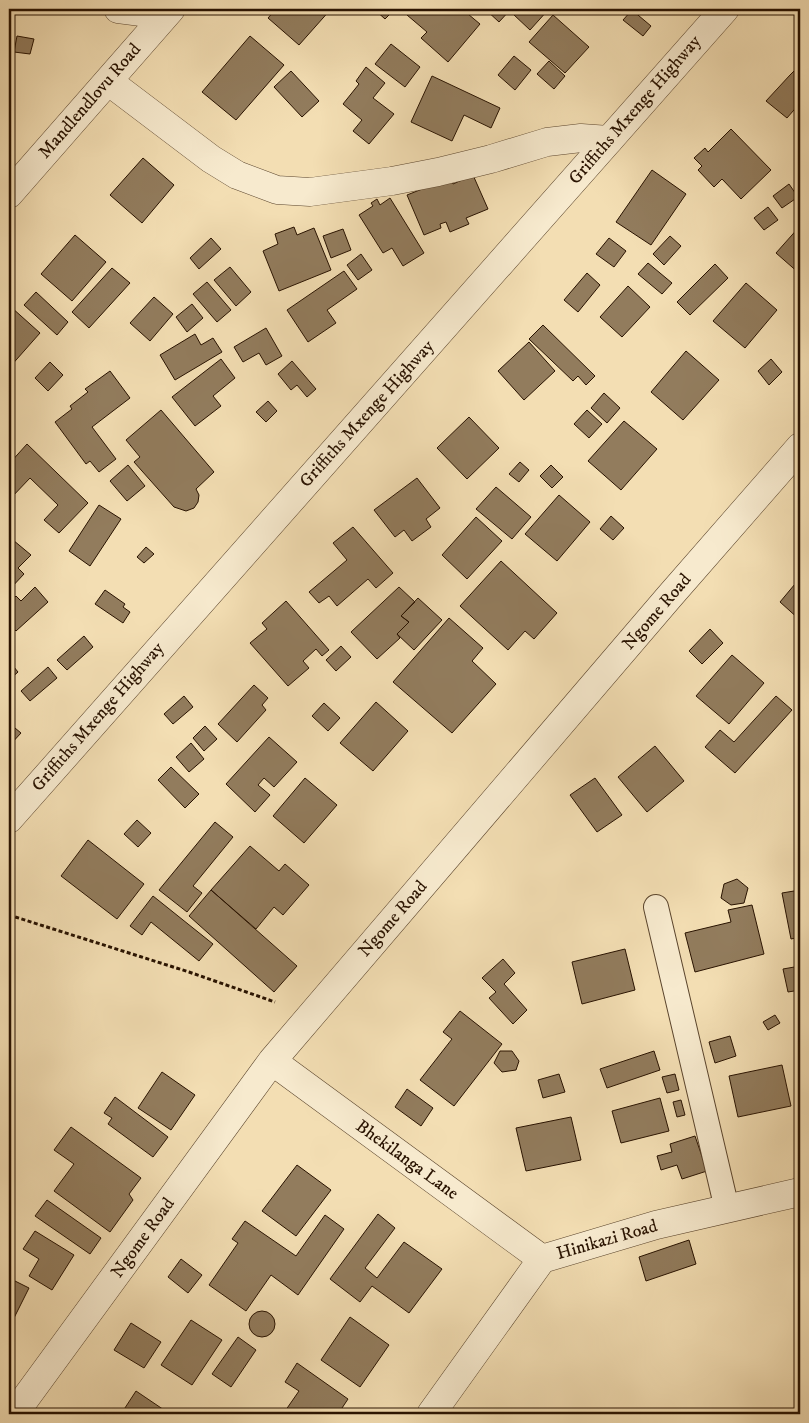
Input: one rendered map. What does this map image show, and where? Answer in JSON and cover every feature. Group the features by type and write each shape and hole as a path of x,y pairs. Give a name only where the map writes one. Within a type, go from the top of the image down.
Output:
{"street":[{"path":"118,9 168,12"},
{"name":"Griffiths Mxenge Highway","path":"9,819 725,9"},
{"name":"Mandlendlovu Road","path":"9,194 168,12"},
{"path":"108,81 212,159 237,175 277,190 310,192 438,172 491,159 547,142 581,138 609,140"},
{"name":"Ngome Road","path":"14,1414 272,1062 669,596 800,447"},
{"name":"Bhekilanga Lane","path":"272,1062 542,1259"},
{"name":"Hinikazi Road","path":"431,1414 542,1259 656,1225 800,1192"}],"lane":[{"path":"656,907 727,1209"}],"path":[{"path":"9,915 189,972 311,1015"}],"building":[{"path":"276,9 331,9 299,45 268,18"},
{"path":"374,9 395,9 385,19"},
{"path":"412,9 462,9 480,24 448,62 421,38 427,32 407,15"},
{"path":"485,9 511,9 499,22"},
{"path":"518,9 548,10 530,30 513,14"},
{"path":"632,10 651,26 643,36 623,20"},
{"path":"553,15 589,47 565,73 529,42"},
{"path":"17,36 34,39 30,54 14,52"},
{"path":"250,36 284,65 236,120 202,92"},
{"path":"391,44 420,67 405,87 375,64"},
{"path":"514,56 531,70 515,90 498,75"},
{"path":"549,61 565,76 554,89 537,74"},
{"path":"800,65 800,103 787,118 766,101"},
{"path":"366,67 385,83 373,98 394,114 369,144 353,131 362,120 343,104 359,84 356,81"},
{"path":"291,71 319,101 302,117 274,87"},
{"path":"432,76 500,108 491,128 464,115 452,141 411,122"},
{"path":"731,129 771,170 741,199 722,179 714,187 698,170 702,166 694,158 705,148 708,152"},
{"path":"143,158 174,185 142,223 110,195"},
{"path":"652,170 686,194 651,245 616,222"},
{"path":"473,175 488,209 466,218 469,224 450,232 446,222 440,224 441,228 424,235 407,195 450,178 453,184"},
{"path":"789,184 798,197 782,208 773,196"},
{"path":"390,198 424,253 403,266 392,248 383,253 359,215 373,206 371,203 377,199 380,205"},
{"path":"768,207 778,220 764,230 754,218"},
{"path":"800,226 800,274 776,253"},
{"path":"294,227 297,235 314,228 331,270 279,291 263,251 278,244 275,234"},
{"path":"343,229 351,250 331,258 323,236"},
{"path":"75,235 106,262 72,301 41,274"},
{"path":"670,236 681,246 664,265 653,254"},
{"path":"211,238 221,249 199,269 190,258"},
{"path":"609,238 626,251 614,267 596,254"},
{"path":"361,254 372,270 358,280 347,265"},
{"path":"648,263 672,283 662,294 638,274"},
{"path":"715,264 728,278 690,315 677,302"},
{"path":"230,267 251,292 236,306 214,280"},
{"path":"112,268 130,283 89,328 72,312"},
{"path":"344,271 357,289 327,310 336,323 308,342 287,310"},
{"path":"587,273 600,285 578,312 564,300"},
{"path":"207,282 231,310 217,322 193,294"},
{"path":"746,283 777,310 745,348 713,321"},
{"path":"628,286 650,307 622,337 600,317"},
{"path":"36,292 68,322 57,335 24,305"},
{"path":"154,297 173,314 150,341 130,323"},
{"path":"192,304 203,318 187,332 176,317"},
{"path":"11,307 40,333 9,368 9,309"},
{"path":"543,325 595,376 586,385 578,376 573,381 529,339"},
{"path":"266,328 282,356 266,365 259,353 243,362 234,347"},
{"path":"195,334 201,345 213,338 222,352 175,380 160,355"},
{"path":"529,342 555,371 524,400 498,371"},
{"path":"686,351 719,380 683,420 651,392"},
{"path":"221,359 235,378 213,396 221,406 195,426 172,397"},
{"path":"771,359 782,372 769,385 758,371"},
{"path":"292,361 316,389 307,397 297,385 291,390 278,374"},
{"path":"50,362 63,375 48,391 35,378"},
{"path":"110,371 130,398 92,427 116,459 99,472 90,461 86,464 55,422 72,409 70,406 88,392 85,389"},
{"path":"604,393 620,408 607,423 591,408"},
{"path":"268,401 277,411 266,422 256,412"},
{"path":"161,410 214,472 196,489 199,495 198,502 194,508 186,511 174,507 134,462 140,457 126,440"},
{"path":"587,410 602,424 589,438 574,424"},
{"path":"469,417 499,448 467,479 437,448"},
{"path":"624,421 657,449 621,490 588,461"},
{"path":"27,444 88,503 59,533 44,520 58,505 30,478 9,498 9,464"},
{"path":"520,462 529,470 519,482 509,474"},
{"path":"128,465 145,486 127,501 110,481"},
{"path":"551,465 563,477 552,488 540,476"},
{"path":"417,478 440,508 426,519 431,527 412,541 404,530 395,537 374,510"},
{"path":"496,487 531,517 512,539 476,509"},
{"path":"559,495 590,522 557,561 525,534"},
{"path":"99,505 121,519 90,566 69,551"},
{"path":"611,516 624,528 613,540 600,529"},
{"path":"476,517 502,541 467,579 442,555"},
{"path":"353,527 393,573 376,588 368,579 337,606 329,596 319,603 309,592 347,560 333,543"},
{"path":"13,540 31,555 18,568 24,574 9,590 9,545"},
{"path":"146,547 154,554 144,563 137,557"},
{"path":"501,561 557,613 534,639 525,631 508,650 460,606"},
{"path":"800,578 800,620 780,602"},
{"path":"35,587 48,602 16,631 9,624 9,603 16,596 21,601"},
{"path":"399,587 415,602 401,616 409,622 397,634 400,638 377,659 351,632"},
{"path":"105,590 125,604 123,607 130,612 123,623 95,604"},
{"path":"418,598 442,620 414,650 397,634 409,622 401,616"},
{"path":"286,601 329,650 322,656 316,649 303,661 309,668 288,686 250,643 267,629 262,623"},
{"path":"449,618 483,648 472,661 496,684 452,733 393,682"},
{"path":"710,629 723,643 702,664 689,651"},
{"path":"84,636 93,647 67,670 57,660"},
{"path":"341,646 351,657 336,671 326,660"},
{"path":"732,655 764,683 729,724 696,696"},
{"path":"9,661 18,672 9,680"},
{"path":"48,667 57,678 30,701 21,691"},
{"path":"254,685 268,698 262,705 266,710 237,742 218,724"},
{"path":"184,696 193,707 173,724 164,714"},
{"path":"776,696 792,710 735,773 705,747 720,730 734,742"},
{"path":"376,702 408,731 373,771 340,743"},
{"path":"324,703 340,718 328,731 312,716"},
{"path":"9,723 21,733 9,746"},
{"path":"205,726 217,739 204,751 193,738"},
{"path":"269,737 297,762 274,787 264,778 258,785 270,795 255,812 226,784"},
{"path":"191,743 204,759 189,772 176,757"},
{"path":"655,746 684,781 647,812 618,777"},
{"path":"171,767 199,794 185,808 158,780"},
{"path":"305,778 337,805 304,843 273,816"},
{"path":"595,778 622,815 597,832 570,795"},
{"path":"137,820 151,833 138,847 124,834"},
{"path":"215,822 233,837 193,886 202,893 187,912 159,890"},
{"path":"88,840 144,884 117,919 61,876"},
{"path":"250,846 279,871 285,864 309,885 283,915 274,907 256,929 211,890"},
{"path":"737,879 748,888 744,903 731,905 721,898 724,884"},
{"path":"211,890 297,966 274,992 189,916"},
{"path":"800,890 800,937 791,939 782,893"},
{"path":"153,896 213,944 199,961 151,922 142,935 130,926"},
{"path":"752,905 764,954 695,972 685,933 731,922 728,910"},
{"path":"625,949 635,990 582,1004 572,962"},
{"path":"503,959 515,973 504,984 527,1010 513,1024 489,998 496,992 482,978"},
{"path":"800,966 800,990 788,992 783,969"},
{"path":"460,1011 502,1044 454,1106 420,1080 452,1039 443,1032"},
{"path":"775,1015 780,1023 768,1030 763,1022"},
{"path":"730,1036 736,1056 715,1063 709,1042"},
{"path":"500,1051 512,1051 519,1061 516,1070 502,1072 494,1063"},
{"path":"654,1051 660,1070 607,1088 600,1069"},
{"path":"782,1065 791,1106 738,1117 729,1076"},
{"path":"162,1072 195,1095 171,1130 138,1108"},
{"path":"559,1074 565,1092 543,1098 538,1080"},
{"path":"675,1074 679,1090 667,1093 662,1077"},
{"path":"407,1089 433,1108 421,1126 395,1107"},
{"path":"115,1097 168,1137 153,1157 108,1124 112,1118 104,1113"},
{"path":"660,1098 669,1131 621,1143 612,1111"},
{"path":"681,1100 685,1115 677,1117 673,1102"},
{"path":"571,1117 581,1160 526,1171 516,1128"},
{"path":"71,1127 141,1178 129,1194 133,1200 110,1232 54,1191 74,1164 54,1150"},
{"path":"695,1136 707,1171 682,1179 677,1165 661,1170 657,1156 672,1152 670,1144"},
{"path":"297,1165 331,1190 296,1236 262,1211"},
{"path":"47,1200 101,1238 90,1254 35,1216"},
{"path":"378,1214 395,1228 365,1268 377,1278 404,1242 442,1269 409,1313 372,1286 360,1302 330,1279"},
{"path":"325,1215 344,1229 298,1295 271,1275 246,1311 209,1285 238,1243 232,1239 245,1221 296,1256"},
{"path":"35,1231 74,1255 52,1290 29,1276 39,1259 23,1249"},
{"path":"689,1240 696,1264 646,1281 639,1257"},
{"path":"181,1259 202,1275 188,1293 168,1277"},
{"path":"9,1278 29,1288 14,1318 9,1316"},
{"path":"262,1311 271,1315 275,1324 271,1333 262,1337 253,1333 249,1324 253,1315"},
{"path":"350,1317 389,1345 360,1387 321,1360"},
{"path":"191,1320 222,1340 192,1385 161,1365"},
{"path":"131,1323 161,1342 144,1368 114,1350"},
{"path":"238,1337 256,1350 231,1387 212,1374"},
{"path":"297,1363 348,1399 338,1414 283,1414 299,1391 285,1382"},
{"path":"136,1391 170,1414 121,1414"}]}
